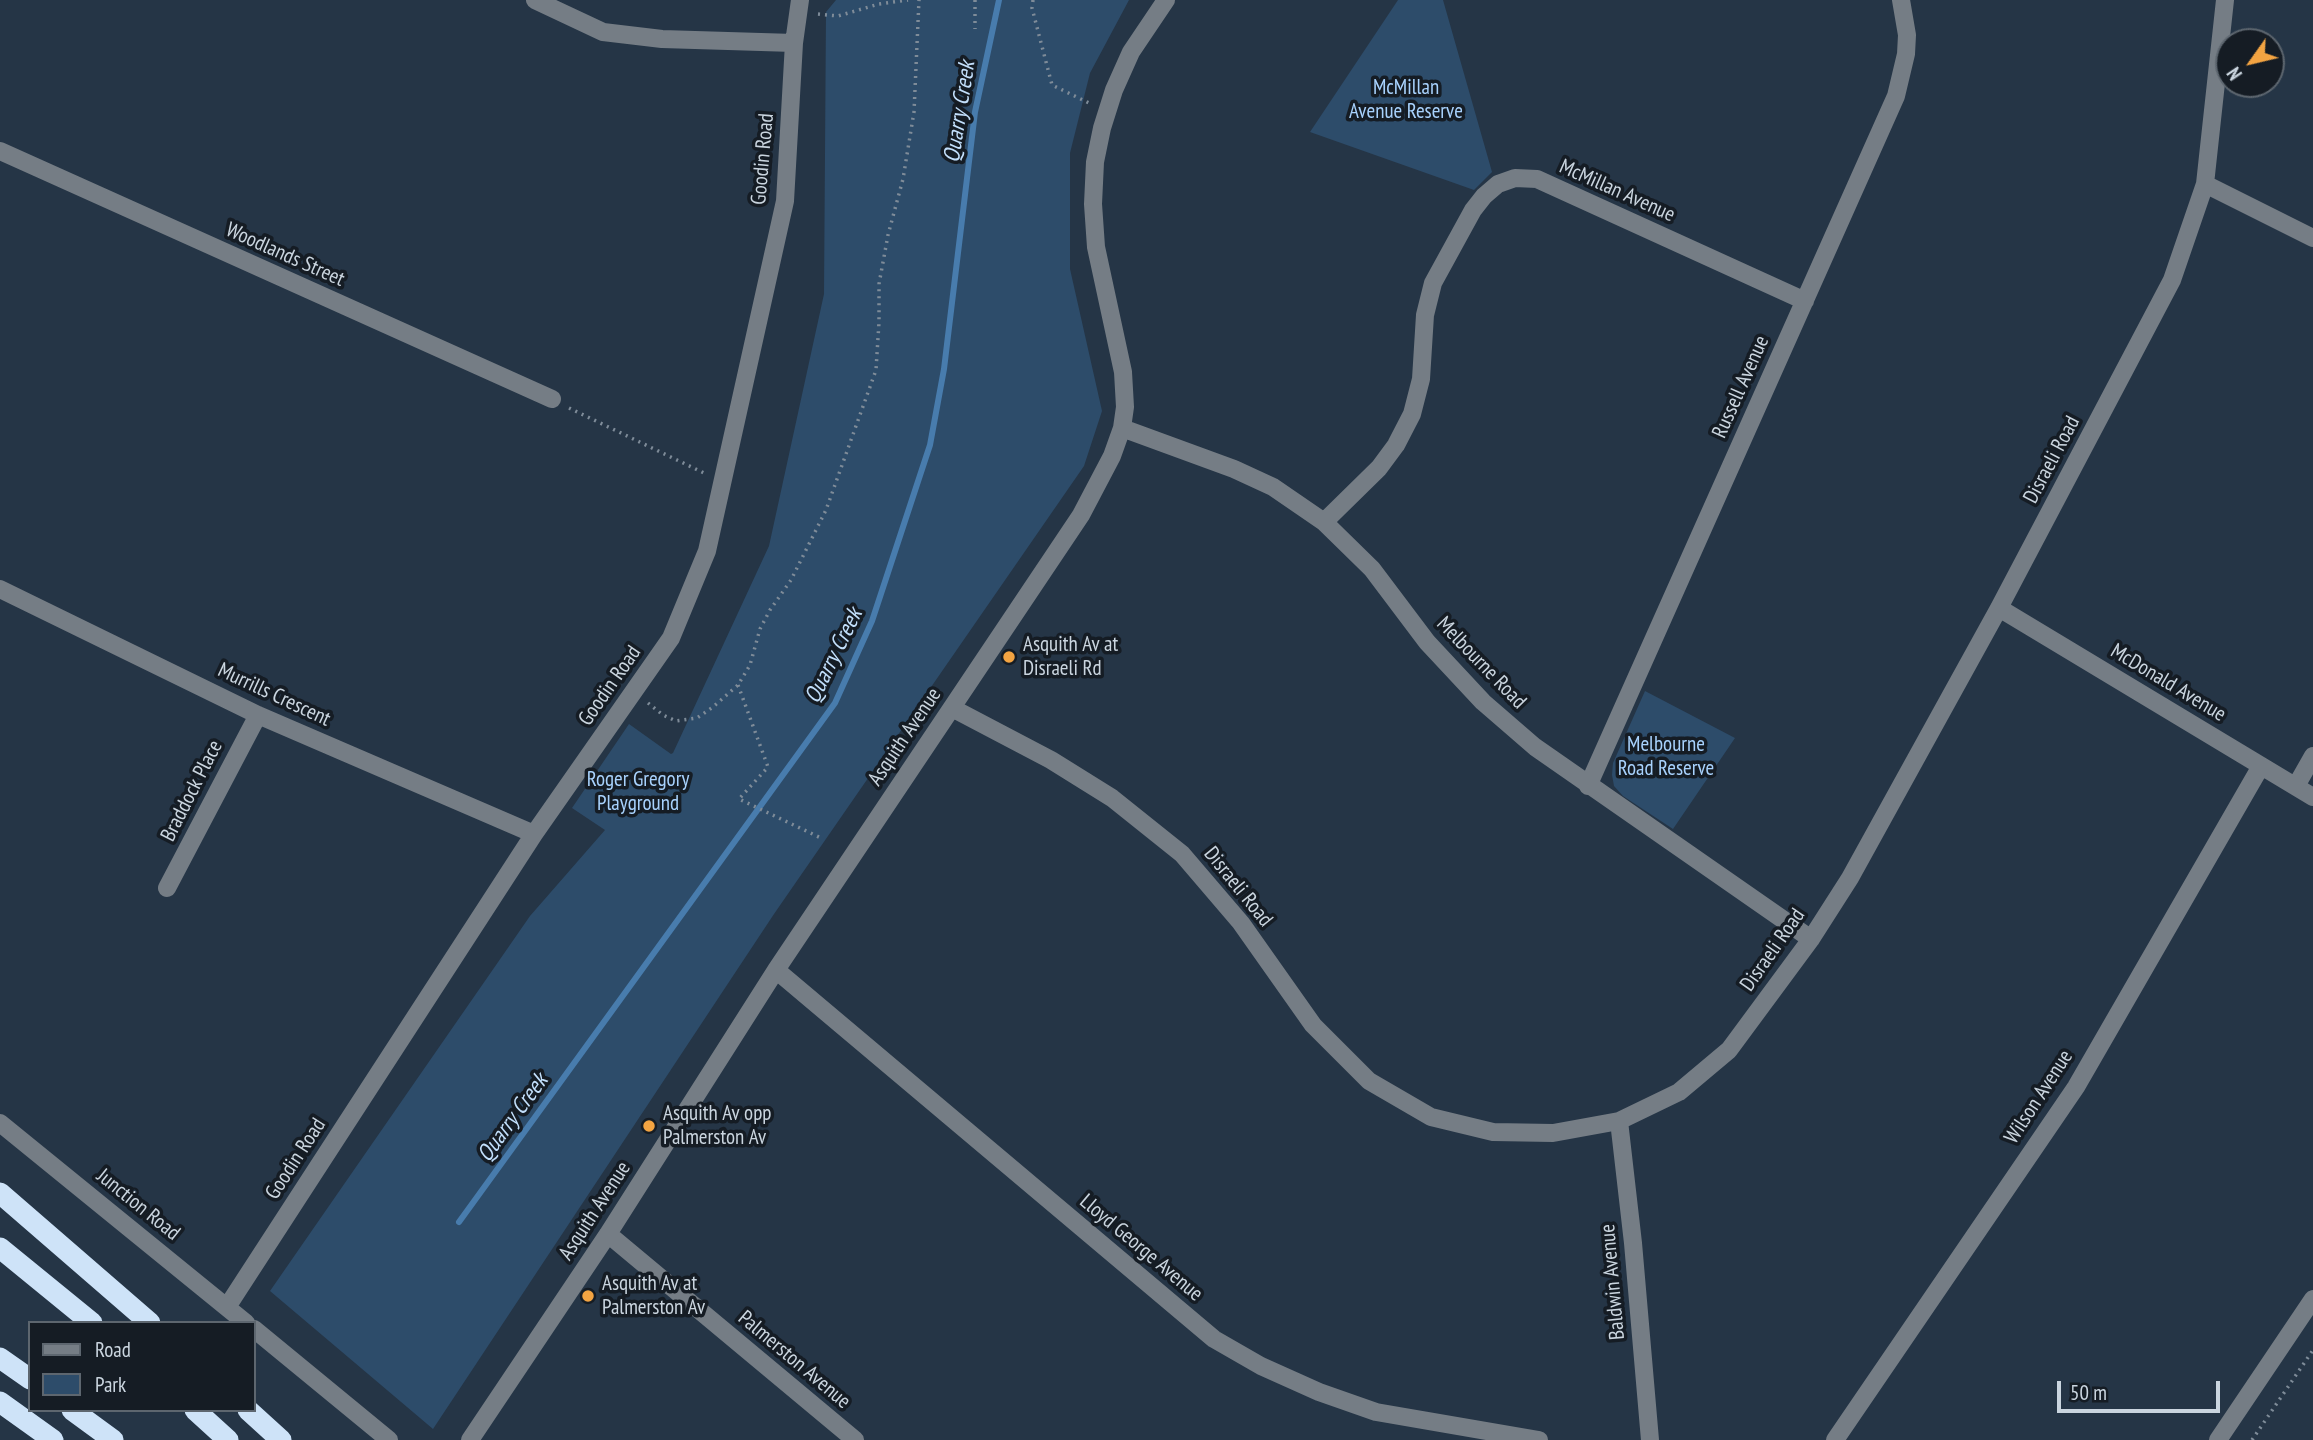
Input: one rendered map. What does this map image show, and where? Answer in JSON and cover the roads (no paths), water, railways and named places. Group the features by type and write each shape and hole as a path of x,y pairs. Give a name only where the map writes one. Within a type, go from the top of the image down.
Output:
{"highway":[{"path":"0,1193 147,1321"},
{"path":"0,1248 90,1321"},
{"path":"0,1358 28,1378"},
{"path":"0,1402 53,1440"},
{"path":"75,1412 113,1440"},
{"path":"197,1412 228,1440"},
{"path":"250,1412 281,1440"}],"street":[{"path":"535,0 603,32 662,39 794,43"},
{"name":"Goodin Road","path":"228,1307 534,834 671,638 707,551 785,201 794,43 800,0"},
{"name":"Asquith Avenue","path":"470,1440 608,1234 776,970 1081,515 1112,456 1122,428 1125,407 1123,372 1096,247 1093,204 1095,162 1114,90 1131,52 1166,0"},
{"name":"Russell Avenue","path":"1588,786 1896,96 1906,54 1906,27 1901,0"},
{"name":"Disraeli Road","path":"952,709 1051,760 1112,798 1182,855 1241,923 1313,1025 1369,1081 1431,1117 1493,1132 1553,1133 1619,1121 1679,1092 1729,1050 1811,939 1850,878 2000,608 2172,280 2205,184 2225,0"},
{"name":"Woodlands Street","path":"0,151 552,399"},
{"name":"McMillan Avenue","path":"1324,522 1379,468 1396,445 1412,414 1421,379 1425,315 1433,283 1474,210 1484,196 1498,184 1515,178 1537,179 1805,301"},
{"path":"2205,184 2313,238"},
{"name":"Melbourne Road","path":"1122,428 1234,468 1273,487 1324,522 1372,569 1427,642 1483,702 1535,747 1811,939"},
{"name":"Murrills Crescent","path":"0,589 257,715 534,834"},
{"name":"McDonald Avenue","path":"2000,608 2313,797"},
{"name":"Braddock Place","path":"167,888 257,715"},
{"path":"2296,786 2313,756"},
{"name":"Wilson Avenue","path":"1835,1440 2076,1087 2261,766"},
{"name":"Lloyd George Avenue","path":"776,970 1214,1339 1261,1366 1319,1392 1376,1412 1539,1440"},
{"name":"Baldwin Avenue","path":"1619,1121 1633,1242 1650,1440"},
{"name":"Junction Road","path":"0,1122 244,1321"},
{"name":"Palmerston Avenue","path":"608,1234 855,1440"},
{"path":"2218,1440 2313,1299"},
{"path":"256,1331 389,1440"}],"waterway":[{"name":"Quarry Creek","path":"459,1222 835,703 872,621 930,445 944,369 975,112 999,0"}],"place":[{"name":"Asquith Av at Disraeli Rd","path":"1009,657"},
{"name":"Asquith Av opp Palmerston Av","path":"649,1126"},
{"name":"Asquith Av at Palmerston Av","path":"588,1296"}],"park label":[{"name":"McMillan Avenue Reserve","path":"1406,100"},
{"name":"Melbourne Road Reserve","path":"1666,757"},
{"name":"Roger Gregory Playground","path":"638,792"}]}
